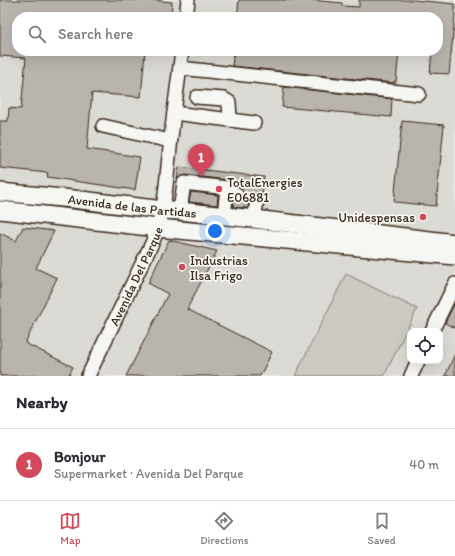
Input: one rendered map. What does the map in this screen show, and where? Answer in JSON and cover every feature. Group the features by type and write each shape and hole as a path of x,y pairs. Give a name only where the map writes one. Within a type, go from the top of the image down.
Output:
{"main road":[{"name":"Avenida de las Partidas","path":"0,192 455,242"},
{"name":"Avenida de las Partidas","path":"0,210 158,228 455,256"}],"street":[{"path":"187,12 188,0"},
{"name":"Avenida Del Parque","path":"88,376 158,228 171,211 170,141 181,56"},
{"path":"180,68 419,94"},
{"path":"197,97 224,99 229,102 230,120"},
{"path":"174,113 254,123"},
{"path":"103,126 170,141"},
{"path":"171,211 184,183 232,191 224,216"},
{"path":"254,219 257,202"},
{"path":"433,328 455,284"},
{"path":"411,376 417,364"}],"shaded area":[{"path":"0,0 455,0 455,376 0,376"},
{"path":"346,274 417,309 384,376 295,376"}],"building":[{"path":"0,0 152,0 172,2 171,12 12,12 12,56 145,56 141,97 92,93 87,149 140,157 135,190 47,177 48,173 0,168 0,121 8,121 9,108 21,109 26,58 0,56"},
{"path":"239,0 311,0 342,3 342,6 359,7 359,0 414,0 455,4 449,74 430,73 432,56 443,56 443,12 238,12"},
{"path":"233,56 399,56 396,82 394,81 394,83 232,66"},
{"path":"284,87 392,99 391,117 282,107"},
{"path":"402,121 444,125 436,206 394,202"},
{"path":"179,167 264,177 262,195 255,193 251,196 248,208 233,207 234,201 239,201 243,198 243,191 240,187 228,180 185,175 177,179"},
{"path":"191,192 218,195 217,205 189,202"},
{"path":"23,227 54,231 36,268 57,278 25,343 73,367 68,376 0,376 0,233 16,241"},
{"path":"169,240 217,251 187,309 272,352 260,376 126,376 168,294 148,283"},
{"path":"455,302 455,328 445,323"},
{"path":"455,354 455,376 445,376"}],"tunnel":[{"path":"236,194 257,201"}],"place":[{"name":"Bonjour","path":"201,177"},
{"name":"TotalEnergies E06881","path":"219,189"},
{"name":"Unidespensas","path":"423,217"},
{"name":"Industrias Ilsa Frigo","path":"182,267"}]}
